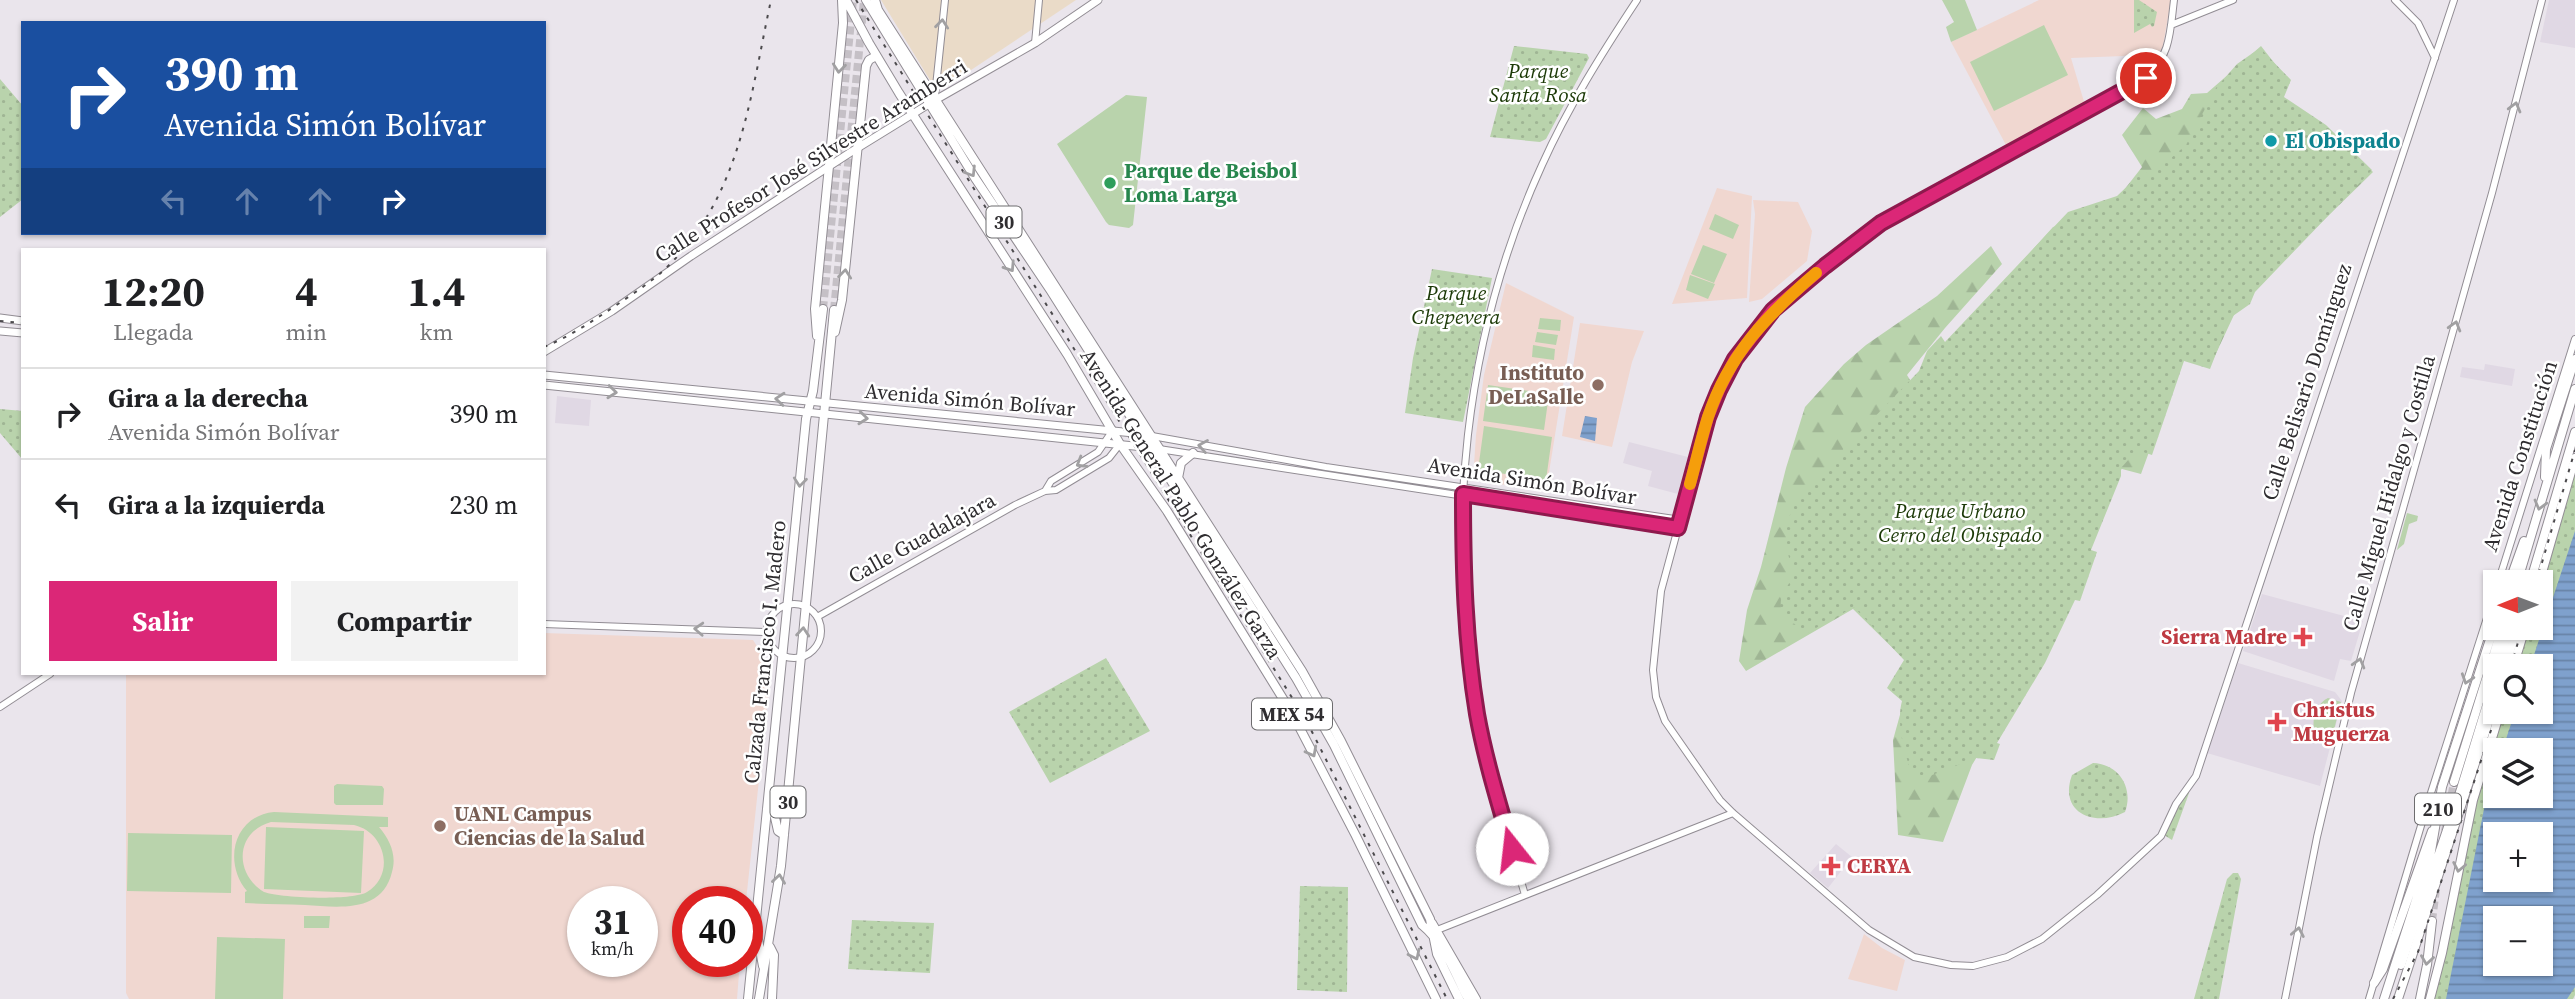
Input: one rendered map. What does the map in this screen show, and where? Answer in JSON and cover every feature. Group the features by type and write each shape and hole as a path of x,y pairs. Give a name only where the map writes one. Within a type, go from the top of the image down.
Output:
{"main road":[{"name":"Avenida General Pablo González Garza","path":"844,0 912,114 1067,354 1121,444 1167,510 1293,715 1436,999"},
{"path":"819,342 815,327 815,309 844,0"},
{"name":"Avenida General Pablo González Garza","path":"866,0 934,100 975,178 1043,271 1149,448 1296,678 1334,745 1422,925 1434,932 1468,999"},
{"path":"875,0 878,10 934,100"},
{"name":"Calle Profesor José Silvestre Aramberri","path":"546,351 612,311 829,166 934,100 1035,43 1098,0"},
{"path":"831,341 840,317 866,66 869,60 877,57"},
{"name":"Avenida General Pablo González Garza","path":"1054,289 1152,436 1302,671 1341,741 1430,919 1437,954 1459,999"},
{"name":"Calzada Francisco I. Madero","path":"759,886 786,605 823,309"},
{"name":"Calzada Francisco I. Madero","path":"763,970 769,947 784,835 834,310"},
{"path":"0,318 21,321"},
{"path":"0,331 21,333"},
{"path":"2546,483 2546,449 2575,359"},
{"name":"Avenida Simón Bolívar","path":"546,375 1152,436"},
{"name":"Avenida Simón Bolívar","path":"546,385 1159,449"},
{"name":"Avenida Constitución","path":"2518,570 2525,539 2534,527 2575,389"},
{"path":"2534,570 2575,432"},
{"path":"1179,481 1178,470 1181,463 1193,453"},
{"path":"2543,570 2575,458"},
{"name":"210","path":"2386,999 2430,857 2442,787 2490,640"},
{"path":"2454,782 2498,640"},
{"path":"2386,999 2461,789 2483,717"},
{"path":"2398,999 2488,724"},
{"path":"2430,999 2473,800 2496,724"},
{"path":"767,809 774,813 778,831 784,835"},
{"path":"2374,983 2383,969 2436,822"},
{"path":"2420,999 2432,921"},
{"path":"1434,932 1476,999"},
{"path":"769,947 774,955 772,999"},
{"path":"763,970 766,999"},
{"name":"Calzada Francisco I. Madero","path":"747,996 749,977"},
{"name":"Calzada Francisco I. Madero","path":"759,999 762,977"}],"street":[{"path":"934,100 945,0"},
{"path":"1035,43 1040,0"},
{"path":"1525,895 1499,803 1474,692 1464,599 1463,491 1469,428 1480,355 1501,273 1520,218 1545,158 1577,97 1637,0"},
{"path":"2174,0 2171,25 2233,0"},
{"path":"2395,0 2418,23 2435,58"},
{"name":"Calle Belisario Domínguez","path":"2171,25 2159,66 2146,78 1881,223 1773,310 1735,359 1708,417 1661,591 1653,670 1656,697 1665,721 1720,800 1733,813 1869,930 1914,957 1951,965 1973,966 2007,957 2042,939 2097,895 2161,836 2176,804 2196,776 2454,0"},
{"name":"Calle Miguel Hidalgo y Costilla","path":"2285,999 2317,837 2351,692 2500,166 2542,0"},
{"name":"Avenida Constitución","path":"2502,570 2575,339"},
{"name":"Calle Guadalajara","path":"1045,491 1051,481 1098,453 1113,430"},
{"name":"Avenida Simón Bolívar","path":"1152,436 1678,528"},
{"name":"Calle Guadalajara","path":"817,617 1045,491 1056,490 1109,458 1121,444"},
{"name":"Avenida Simón Bolívar","path":"1159,449 1681,520"},
{"path":"786,605 805,607 817,617 820,625 818,643 813,650 801,657 783,656 773,648 767,632 768,625 774,612 786,605"},
{"path":"546,624 767,632"},
{"path":"2370,999 2429,799 2483,631"},
{"path":"0,707 48,675"},
{"path":"1434,932 1733,813"}],"shaded area":[{"path":"881,0 1076,0 944,88 933,85"},
{"path":"2039,0 2171,0 2163,46 2151,68 2144,74 2130,54 2071,58 2085,105 2007,147 1951,42"},
{"path":"2549,0 2575,0 2575,48 2540,42"},
{"path":"1717,188 1752,196 1747,298 1672,304"},
{"path":"1753,200 1798,202 1812,231 1807,261 1762,299 1749,302 1755,214"},
{"path":"1506,283 1574,317 1546,491 1473,480 1484,375"},
{"name":"Instituto DeLaSalle","path":"1580,323 1644,331 1632,362 1612,447 1562,436"},
{"path":"2485,364 2515,369 2512,386 2460,377 2462,367 2484,370"},
{"path":"557,396 591,400 589,426 555,423"},
{"path":"1629,442 1688,457 1678,494 1648,486 1652,471 1623,463"},
{"name":"Sierra Madre","path":"2262,594 2363,621 2351,661 2340,659 2334,681 2243,651"},
{"name":"UANL Campus Ciencias de la Salud","path":"546,633 753,640 771,668 748,886 672,886 672,977 739,977 737,999 129,999 126,993 126,675 546,675"},
{"name":"Christus Muguerza","path":"2238,663 2335,692 2342,701 2320,786 2207,753"},
{"name":"CERYA","path":"1836,844 1852,857 1828,888 1810,873"},
{"path":"1864,934 1882,948 1905,960 1897,991 1848,979"}],"green space":[{"path":"1942,0 1965,0 1977,30 1951,42 1946,27 1954,22"},
{"path":"2134,0 2139,0 2157,12 2154,26 2150,24 2134,33"},
{"path":"2044,25 2068,75 1994,111 1970,62"},
{"name":"Parque Santa Rosa","path":"1514,46 1587,54 1589,58 1546,139 1540,142 1490,137"},
{"name":"Parque Urbano Cerro del Obispado","path":"2261,46 2290,83 2201,180 2332,133 2373,172 2240,302 2212,362 2185,353 2141,474 2122,469 2098,485 2061,617 1972,765 1943,842 1898,835 1893,740 1913,668 1853,609 1746,671 1739,661 1747,610 1805,407 1844,364 1866,345 1937,296 1991,246 2002,264 1907,375 1918,393 2008,277 2053,227 2080,219 2117,199 2142,167 2122,135 2143,108 2156,119 2182,109 2191,94 2207,93"},
{"name":"Parque Urbano Cerro del Obispado","path":"2260,48 2291,80 2284,97 2326,125 2372,170 2255,292 2250,304 2230,318 2210,369 2184,361 2152,455 2137,450 2121,468 2121,476 2091,550 2097,552 2080,601 2075,600 2045,663 1997,743 2000,744 1994,760 1976,758 1927,777 1913,775 1902,738 1902,701 1887,688 1904,660 1854,607 1805,634 1781,611 1781,598 1792,575 1786,536 1794,505 1803,491 1919,371 1927,351 1941,336 1945,342 2068,212 2117,196 2139,175 2157,170 2186,145 2216,88 2237,64"},
{"path":"0,79 21,104 21,201 0,217"},
{"name":"Parque de Beisbol Loma Larga","path":"1126,95 1147,97 1133,225 1129,228 1109,225 1106,222 1057,144"},
{"path":"1715,214 1739,225 1733,239 1709,229"},
{"path":"1703,245 1727,254 1714,283 1691,274"},
{"name":"Parque Chepevera","path":"1432,269 1492,278 1463,422 1405,413 1413,358"},
{"path":"1690,275 1715,284 1708,299 1686,290"},
{"path":"1540,318 1561,320 1560,331 1538,329"},
{"path":"1537,332 1558,335 1556,345 1535,342"},
{"path":"1533,345 1555,349 1554,360 1532,357"},
{"path":"1488,385 1549,394 1544,430 1483,421"},
{"path":"0,409 21,411 21,458 0,433"},
{"path":"1484,426 1552,437 1546,480 1478,470"},
{"path":"2575,462 2575,995 2573,999 2434,999 2446,952 2472,814 2483,777 2483,808 2553,808 2553,738 2494,738 2498,724 2553,724 2553,654 2521,654 2525,640 2553,640 2553,570 2546,570"},
{"path":"2407,513 2418,516 2417,521 2409,524 2404,544 2397,550"},
{"path":"1106,658 1150,731 1050,783 1009,712"},
{"path":"2328,698 2341,702 2332,738 2323,741 2315,731 2314,719 2319,706"},
{"path":"2093,763 2110,768 2122,779 2127,794 2125,812 2102,818 2082,814 2075,808 2070,799 2069,788 2072,775"},
{"path":"334,786 382,786 383,805 336,805"},
{"path":"2189,787 2172,840 2164,835 2179,801"},
{"path":"274,812 388,817 388,827 379,827 393,854 392,872 387,886 369,901 344,907 245,903 247,891 235,867 236,842 249,822 260,815","holes":["271,822 354,825 373,836 383,854 382,875 367,892 332,898 272,894 264,892 247,875 243,854 245,844 259,827"]},
{"path":"266,827 364,831 361,893 264,889"},
{"path":"128,833 232,835 231,893 127,891"},
{"path":"2233,873 2238,873 2241,879 2219,999 2194,999 2227,879"},
{"path":"1300,886 1348,887 1347,992 1297,990"},
{"path":"304,916 330,916 329,928 304,928"},
{"path":"852,920 934,923 930,973 848,969"},
{"path":"217,937 285,939 283,999 215,999"}],"water":[{"path":"1585,416 1597,418 1595,441 1580,437"},
{"path":"2575,531 2575,987 2567,999 2446,999 2484,808 2553,808 2553,738 2506,738 2511,724 2553,724 2553,654 2534,654 2539,640 2553,640 2553,597"}],"tunnel":[{"path":"823,309 853,0"},
{"path":"834,310 864,0"},
{"path":"2445,831 2454,782"},
{"path":"2432,921 2436,889"}],"railway":[{"path":"546,346 582,327 654,278 691,241 711,210 739,144 771,0"},
{"path":"856,0 1306,720 1447,999"},
{"path":"0,321 21,323"},
{"path":"2540,570 2575,450"},
{"path":"2515,654 2519,640"},
{"path":"2393,999 2418,952 2493,724"}],"slow traffic":[{"path":"1690,484 1708,417 1735,359 1773,310 1816,273"}],"place":[{"name":"El Obispado","path":"2271,141"},
{"name":"Parque de Beisbol Loma Larga","path":"1110,183"},
{"name":"Instituto DeLaSalle","path":"1598,385"},
{"name":"Sierra Madre","path":"2303,637"},
{"name":"Christus Muguerza","path":"2277,722"},
{"name":"UANL Campus Ciencias de la Salud","path":"440,826"},
{"name":"CERYA","path":"1831,866"}],"route":[{"path":"1512,849 1478,718 1472,679 1464,599 1463,494 1678,528 1708,417 1719,390 1735,359 1773,310 1881,223 2146,78"}]}
